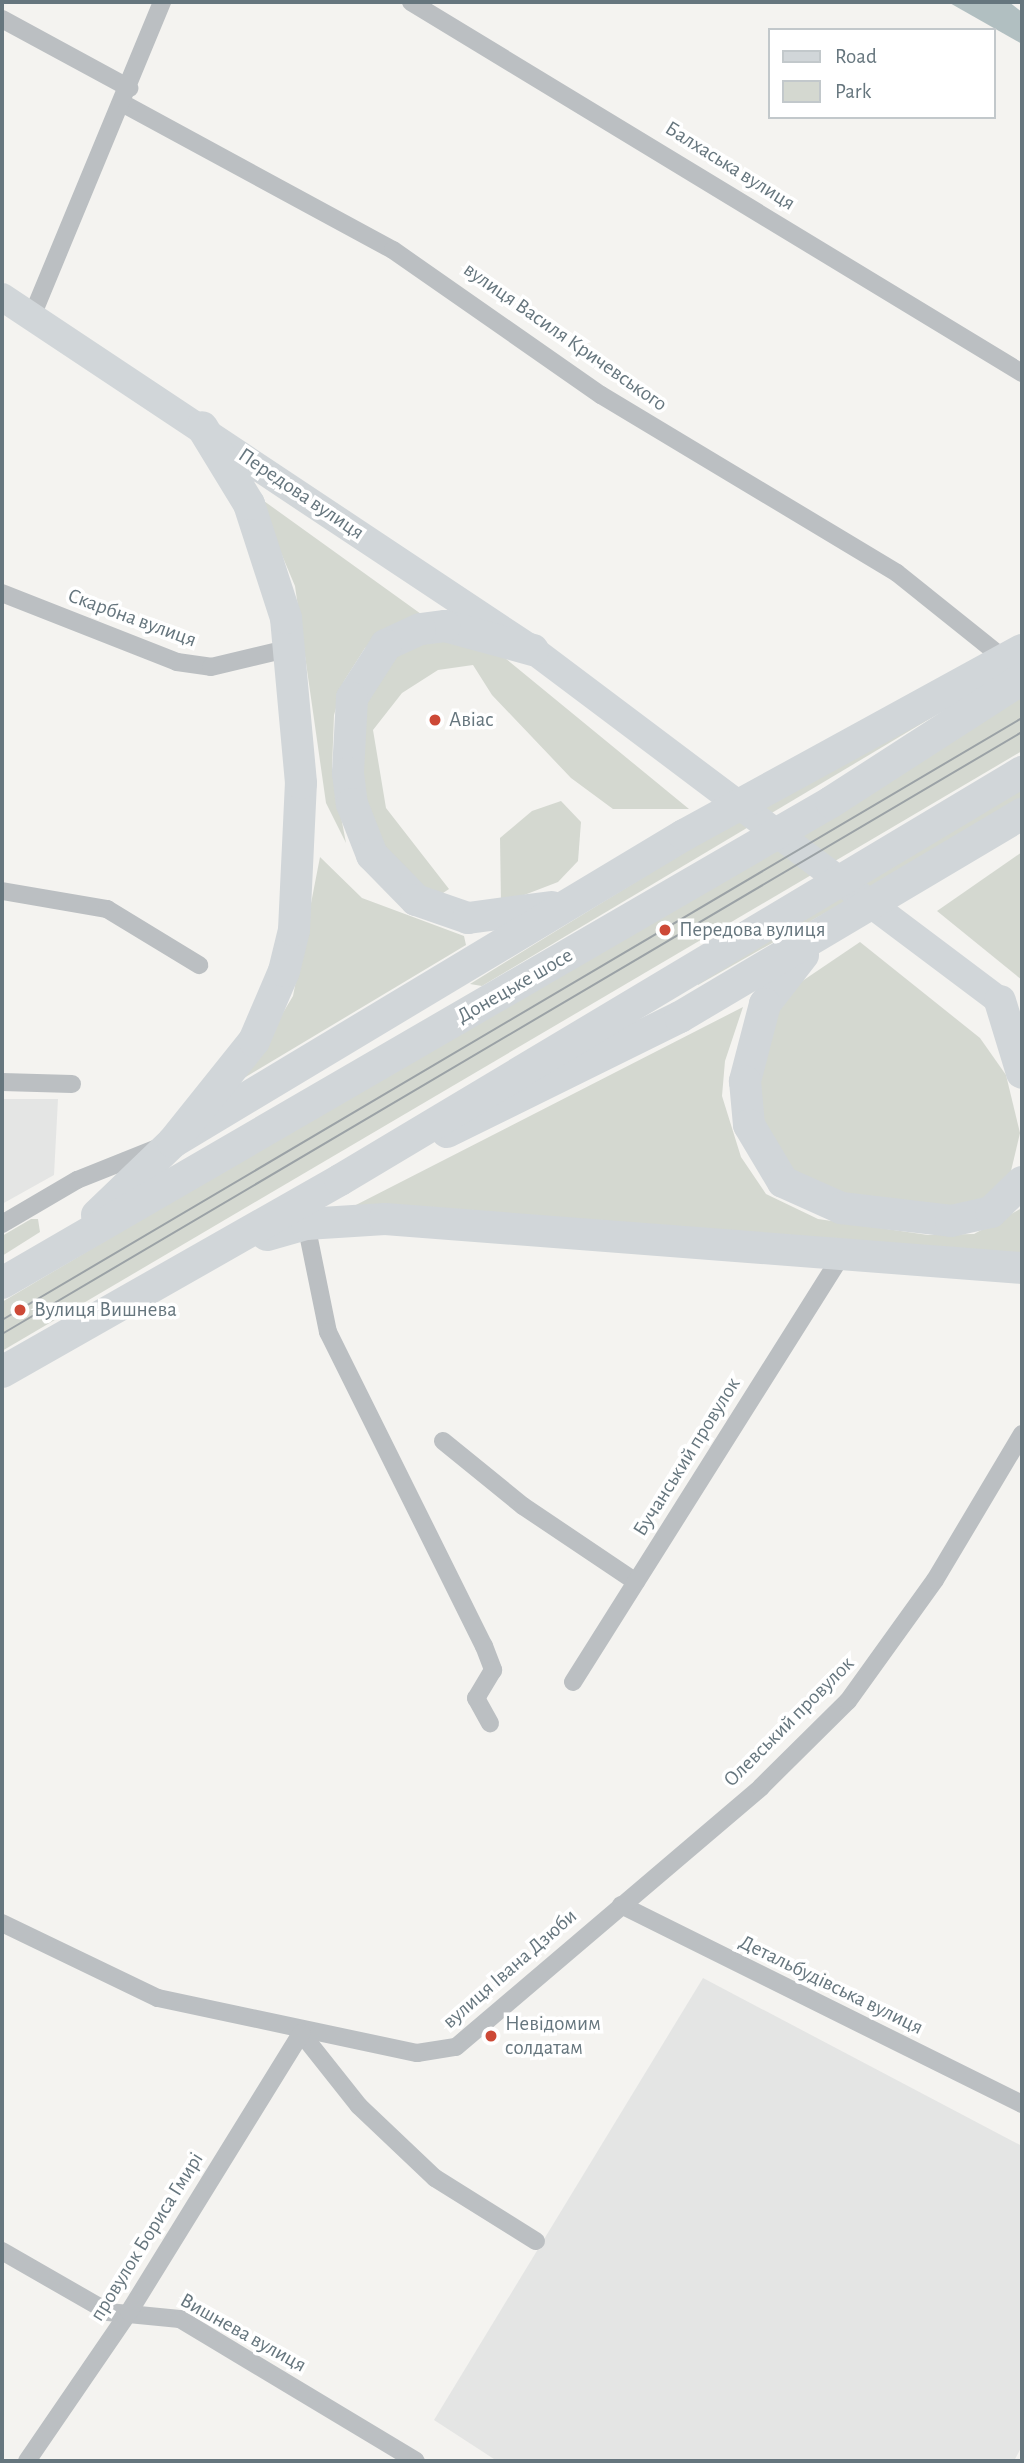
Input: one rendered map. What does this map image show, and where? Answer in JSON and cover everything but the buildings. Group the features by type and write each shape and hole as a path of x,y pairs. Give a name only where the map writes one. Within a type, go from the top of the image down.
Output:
{"highway":[{"path":"60,1249 173,1142 254,1041 284,971 296,909 300,796 291,648 263,536 202,427"},
{"path":"533,650 445,626 420,629 386,645 367,666 348,716 352,804 382,870 439,912 501,916 569,904"},
{"path":"173,1142 569,904 1017,656"},
{"name":"Донецьке шосе","path":"2,1283 831,802 1017,656"},
{"path":"2,1372 340,1180 1022,772"},
{"path":"340,1180 558,1081 816,940 1019,817"},
{"path":"816,940 765,1004 748,1055 749,1125 777,1174 802,1193 841,1208 951,1221 991,1212 1022,1182"},
{"path":"1011,1006 1022,1073"},
{"path":"239,1102 397,1055"},
{"path":"219,1250 306,1224 399,1220 840,1258 1022,1268"}],"main road":[{"name":"Передова вулиця","path":"2,297 202,427 533,650 940,959 1011,1006"}],"street":[{"path":"32,316 162,2"},
{"name":"Балхаська вулиця","path":"411,2 1022,373"},
{"name":"вулиця Василя Кричевського","path":"2,19 125,95 449,284 601,395 897,573 1017,656"},
{"name":"Скарбна вулиця","path":"2,593 177,662 211,667 291,648"},
{"path":"2,891 107,909 199,965"},
{"path":"2,1082 72,1084"},
{"path":"2,1224 77,1180 173,1142"},
{"path":"306,1224 328,1332 484,1646 493,1670 476,1698 490,1723"},
{"name":"Бучанський провулок","path":"573,1682 840,1258"},
{"name":"Олевський провулок","path":"621,1905 761,1787 848,1701 914,1612 1022,1434"},
{"path":"443,1441 523,1506 636,1582"},
{"name":"вулиця Івана Дзюби","path":"2,1923 158,1998 300,2034 351,2036 417,2053 456,2047 621,1905"},
{"name":"Детальбудівська вулиця","path":"621,1905 1022,2104"},
{"path":"300,2034 359,2106 435,2178 536,2241"},
{"name":"провулок Бориса Гмирі","path":"27,2461 129,2312 300,2034"},
{"name":"Вишнева вулиця","path":"2,2252 86,2303 180,2319 416,2461"}],"shaded area":[{"path":"948,2 1009,2 1022,12 1022,44"},
{"path":"2,1099 58,1099 54,1175 2,1204"},
{"path":"703,1978 1022,2146 1022,2446 1014,2461 497,2461 434,2420"}],"green space":[{"path":"257,496 428,619 365,648 344,681 334,715 332,769 346,843 326,803 295,586"},
{"path":"437,637 505,658 689,809 613,809 571,778 492,695 473,665 438,670 402,693 373,730 386,808 449,889 437,897 415,888 374,835 363,781 365,708 386,662"},
{"path":"1022,697 1022,751 2,1351 2,1302"},
{"path":"928,702 936,715 482,986 470,984"},
{"path":"1022,784 1022,801 698,985 697,982"},
{"path":"561,801 581,822 578,861 558,882 501,904 500,838 532,811"},
{"path":"1022,852 1022,980 937,911"},
{"path":"320,857 362,898 464,936 466,945 244,1078 293,996"},
{"path":"860,942 980,1038 1006,1075 1020,1133 1011,1171 991,1195 963,1208 885,1202 802,1183 759,1131 757,1051 789,990"},
{"path":"743,1007 725,1061 722,1096 741,1157 766,1194 818,1219 928,1235 974,1234 1022,1208 1022,1257 350,1208"},
{"path":"31,1219 38,1219 40,1232 2,1256 2,1236"}],"tram line":[{"path":"2,1320 1022,718"},
{"path":"2,1334 1022,732"}],"place":[{"name":"Авіас","path":"435,720"},
{"name":"Передова вулиця","path":"665,930"},
{"name":"Вулиця Вишнева","path":"20,1310"},
{"name":"Невідомим солдатам","path":"491,2036"}]}
